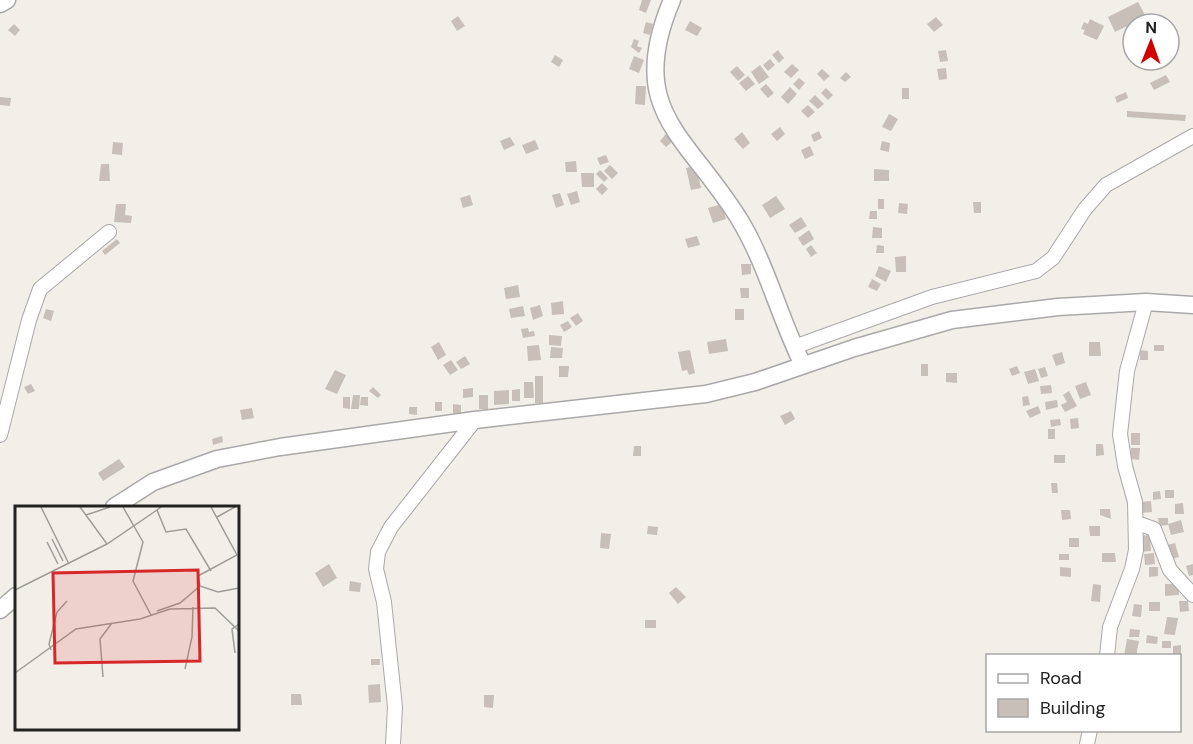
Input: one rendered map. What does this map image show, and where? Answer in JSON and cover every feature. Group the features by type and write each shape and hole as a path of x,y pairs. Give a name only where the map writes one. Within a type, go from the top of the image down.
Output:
{"street":[{"path":"0,4 7,0"},
{"path":"672,0 654,55 657,100 673,127 741,223 803,365"},
{"path":"794,347 932,297 1036,271 1053,258 1085,209 1106,185 1193,136"},
{"path":"0,435 29,320 40,289 109,232"},
{"path":"1107,654 1110,627 1132,569 1136,550 1136,502 1125,466 1120,434 1127,371 1146,302"},
{"path":"116,506 153,482 218,459 280,447 475,420 706,394 755,382 803,365 952,320 1015,310 1146,302 1193,305"},
{"path":"393,744 394,696 384,602 376,569 378,552 391,527 475,420"},
{"path":"1137,523 1154,529 1170,570 1193,595"},
{"path":"0,610 15,597"}],"building":[{"path":"642,0 651,0 646,13 639,10"},
{"path":"1138,2 1143,12 1121,12 1121,29 1115,32 1108,17"},
{"path":"458,16 465,26 457,31 451,21"},
{"path":"936,17 943,25 934,32 927,24"},
{"path":"1090,19 1104,26 1097,40 1083,34 1085,30 1081,29 1084,22 1088,24"},
{"path":"690,21 702,28 697,36 685,30"},
{"path":"646,22 653,24 650,35 643,33"},
{"path":"14,24 20,30 15,36 8,30"},
{"path":"634,39 639,41 637,46 642,48 639,53 631,47"},
{"path":"778,50 784,58 779,63 772,55"},
{"path":"946,50 948,61 940,62 938,51"},
{"path":"555,55 563,60 559,67 551,62"},
{"path":"634,56 644,60 639,73 629,69"},
{"path":"770,59 775,65 768,71 763,65"},
{"path":"792,64 799,70 791,78 784,72"},
{"path":"760,65 769,77 759,84 751,72"},
{"path":"737,66 745,75 738,81 730,72"},
{"path":"946,68 947,79 939,80 937,69"},
{"path":"822,69 830,76 824,81 817,74"},
{"path":"846,72 851,77 845,82 840,78"},
{"path":"1166,75 1170,82 1154,90 1150,83"},
{"path":"748,76 755,84 746,91 739,83"},
{"path":"799,78 805,83 799,90 793,84"},
{"path":"766,84 774,93 768,98 760,89"},
{"path":"636,86 646,86 645,105 635,104"},
{"path":"790,87 797,94 788,104 781,97"},
{"path":"826,88 833,95 828,100 821,93"},
{"path":"902,88 909,88 909,99 902,99"},
{"path":"1126,92 1128,98 1117,103 1115,97"},
{"path":"815,95 824,104 818,109 809,101"},
{"path":"0,97 11,98 10,106 0,105"},
{"path":"808,105 815,112 808,118 801,111"},
{"path":"1127,111 1186,115 1185,121 1127,117"},
{"path":"889,114 898,119 891,131 882,127"},
{"path":"780,127 785,134 777,141 771,134"},
{"path":"819,131 822,138 814,142 811,135"},
{"path":"742,132 750,143 743,149 734,139"},
{"path":"666,134 673,141 666,147 660,141"},
{"path":"510,137 515,145 504,150 500,141"},
{"path":"535,140 539,149 526,154 522,145"},
{"path":"882,141 890,143 889,152 880,150"},
{"path":"113,142 123,143 122,155 112,154"},
{"path":"810,146 814,155 805,159 801,150"},
{"path":"606,155 609,162 600,165 597,158"},
{"path":"576,161 577,172 566,172 565,162"},
{"path":"101,164 109,164 110,181 99,181"},
{"path":"610,165 618,173 612,179 604,171"},
{"path":"696,166 701,188 691,190 686,168"},
{"path":"874,169 889,170 889,181 874,181"},
{"path":"600,170 608,178 604,182 596,174"},
{"path":"581,173 594,173 594,187 582,187"},
{"path":"602,183 608,189 602,195 596,189"},
{"path":"577,191 580,202 571,205 567,194"},
{"path":"560,193 564,205 556,208 552,195"},
{"path":"470,195 473,205 463,208 460,198"},
{"path":"776,196 785,209 770,218 762,205"},
{"path":"878,199 884,199 884,209 878,209"},
{"path":"973,202 981,202 981,213 974,213"},
{"path":"899,203 908,204 907,214 898,213"},
{"path":"116,204 126,204 125,215 132,216 131,223 114,222"},
{"path":"722,204 726,219 713,223 708,208"},
{"path":"870,211 877,211 877,219 869,219"},
{"path":"801,217 807,226 795,233 789,225"},
{"path":"873,227 882,228 882,238 872,238"},
{"path":"809,230 814,239 803,246 798,238"},
{"path":"697,236 700,245 688,248 685,239"},
{"path":"117,239 120,243 105,255 102,251"},
{"path":"811,245 817,253 811,257 806,249"},
{"path":"877,245 884,246 884,253 876,253"},
{"path":"906,256 906,272 896,272 895,257"},
{"path":"741,264 751,264 751,274 742,275"},
{"path":"879,266 891,271 886,282 875,276"},
{"path":"872,279 881,284 877,291 868,287"},
{"path":"518,285 520,297 506,299 504,288"},
{"path":"740,288 749,288 749,298 741,298"},
{"path":"563,301 564,314 552,315 551,303"},
{"path":"540,305 543,316 533,320 530,308"},
{"path":"523,306 525,316 511,318 509,309"},
{"path":"46,309 54,311 51,321 43,318"},
{"path":"735,309 744,309 744,320 735,320"},
{"path":"578,313 583,321 576,326 570,318"},
{"path":"568,321 572,327 564,332 560,325"},
{"path":"528,328 529,332 534,331 535,336 523,338 521,329"},
{"path":"549,335 562,336 561,346 549,345"},
{"path":"726,339 728,351 709,354 707,342"},
{"path":"439,342 446,355 438,360 431,347"},
{"path":"1089,342 1100,342 1101,356 1089,356"},
{"path":"539,345 541,360 528,361 527,346"},
{"path":"1154,345 1164,345 1164,351 1154,351"},
{"path":"551,347 563,348 562,358 550,358"},
{"path":"690,350 695,373 689,375 687,370 682,371 678,352"},
{"path":"1140,350 1148,351 1148,360 1140,360"},
{"path":"1062,352 1065,363 1056,366 1052,355"},
{"path":"465,356 470,364 461,369 456,362"},
{"path":"451,360 458,370 450,375 443,365"},
{"path":"921,364 928,364 928,376 921,376"},
{"path":"559,366 569,366 568,377 559,377"},
{"path":"1017,366 1020,373 1012,376 1009,369"},
{"path":"1045,367 1048,376 1041,378 1038,369"},
{"path":"1035,369 1039,381 1028,384 1024,372"},
{"path":"335,370 346,375 337,394 325,389"},
{"path":"946,373 957,373 957,383 946,382"},
{"path":"535,376 543,376 543,403 535,403"},
{"path":"524,382 533,382 534,398 524,398"},
{"path":"1086,382 1091,395 1080,399 1075,386"},
{"path":"31,384 35,391 28,394 24,387"},
{"path":"1051,385 1052,393 1041,394 1040,386"},
{"path":"373,387 381,395 378,398 369,391"},
{"path":"473,388 473,397 463,398 463,389"},
{"path":"520,389 520,401 512,401 512,390"},
{"path":"509,390 509,404 494,405 494,391"},
{"path":"1069,391 1077,406 1065,412 1061,405 1067,402 1063,395"},
{"path":"353,395 360,395 359,409 351,409"},
{"path":"479,395 488,395 488,409 479,409"},
{"path":"1028,396 1030,405 1023,406 1022,397"},
{"path":"343,397 350,397 350,409 343,408"},
{"path":"361,397 368,397 368,406 360,405"},
{"path":"1057,400 1058,407 1046,410 1045,402"},
{"path":"435,402 442,402 442,411 435,411"},
{"path":"453,404 461,405 461,413 453,413"},
{"path":"1038,406 1041,413 1030,418 1026,411"},
{"path":"409,407 417,407 417,415 409,414"},
{"path":"252,408 254,418 242,420 240,410"},
{"path":"791,411 795,419 785,425 780,416"},
{"path":"1078,418 1079,428 1071,429 1070,419"},
{"path":"1060,419 1061,425 1051,427 1050,420"},
{"path":"1048,429 1055,429 1055,439 1048,439"},
{"path":"1131,433 1140,433 1140,445 1131,445"},
{"path":"222,436 223,442 213,445 212,439"},
{"path":"1096,444 1103,444 1104,455 1096,456"},
{"path":"634,446 641,446 641,456 633,456"},
{"path":"1131,448 1140,448 1139,460 1131,459"},
{"path":"1054,455 1065,455 1065,463 1054,463"},
{"path":"119,459 125,467 103,481 98,473"},
{"path":"1051,483 1057,483 1058,493 1052,493"},
{"path":"1165,490 1174,490 1174,498 1165,498"},
{"path":"1160,491 1161,499 1153,500 1153,492"},
{"path":"1151,501 1152,512 1141,513 1140,502"},
{"path":"1183,503 1184,514 1175,514 1175,504"},
{"path":"1100,509 1110,509 1111,519 1100,515"},
{"path":"1061,510 1070,510 1071,519 1062,520"},
{"path":"1158,518 1168,518 1168,525 1159,526"},
{"path":"1181,520 1184,532 1171,535 1168,524"},
{"path":"648,526 658,527 657,535 647,534"},
{"path":"1089,526 1100,526 1100,536 1090,536"},
{"path":"601,533 611,534 609,549 600,548"},
{"path":"1150,535 1151,551 1139,552 1138,536"},
{"path":"1069,538 1079,538 1079,547 1069,547"},
{"path":"1175,543 1179,557 1168,560 1164,546"},
{"path":"1102,553 1115,553 1116,562 1102,562"},
{"path":"1154,553 1155,564 1145,565 1144,554"},
{"path":"1059,554 1069,554 1069,560 1059,560"},
{"path":"329,564 337,578 323,587 315,573"},
{"path":"1193,564 1193,575 1189,576 1186,566"},
{"path":"1060,567 1071,568 1071,577 1060,576"},
{"path":"1149,567 1158,567 1158,576 1149,577"},
{"path":"350,581 361,583 360,592 349,591"},
{"path":"1093,584 1101,585 1100,602 1091,601"},
{"path":"1165,584 1178,584 1179,595 1165,596"},
{"path":"676,587 686,597 678,604 669,593"},
{"path":"1179,601 1188,601 1189,611 1180,612"},
{"path":"1149,602 1160,602 1160,611 1149,611"},
{"path":"1134,604 1142,605 1141,617 1132,616"},
{"path":"1167,617 1178,618 1175,635 1164,634"},
{"path":"645,620 656,620 656,628 645,628"},
{"path":"1130,629 1140,630 1139,637 1129,637"},
{"path":"1147,635 1158,637 1157,644 1146,643"},
{"path":"1127,639 1139,641 1136,654 1124,654"},
{"path":"1162,641 1171,641 1171,648 1162,648"},
{"path":"1181,645 1181,654 1173,654 1173,646"},
{"path":"371,659 380,659 380,665 371,665"},
{"path":"380,684 381,702 369,703 368,685"},
{"path":"291,694 301,694 302,705 291,705"},
{"path":"484,695 494,695 493,708 484,707"}]}
